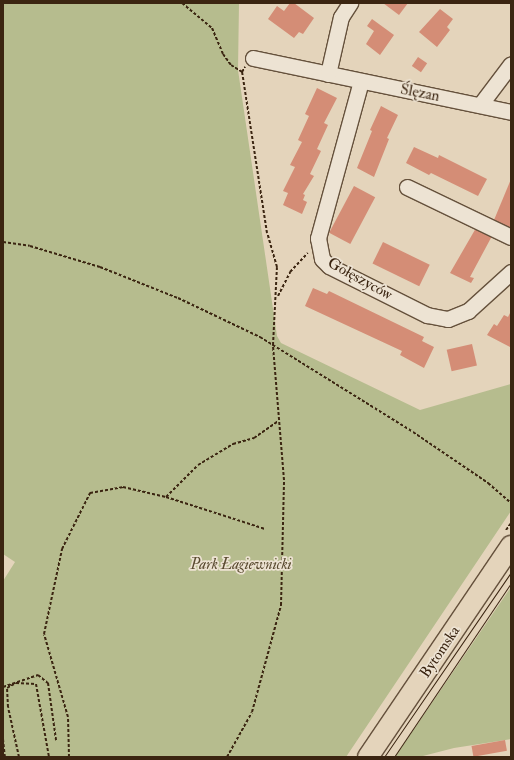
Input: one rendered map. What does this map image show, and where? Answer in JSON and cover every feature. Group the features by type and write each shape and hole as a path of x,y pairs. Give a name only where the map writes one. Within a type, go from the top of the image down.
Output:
{"main road":[{"name":"Bytomska","path":"368,757 511,546"}],"street":[{"path":"328,74 341,17 350,3"},
{"name":"Ślęzan","path":"253,58 511,112"},
{"path":"480,105 511,64"},
{"name":"Gołęszyców","path":"361,81 318,238 322,259 329,266 427,315 448,319 468,312 511,272"},
{"path":"407,187 511,237"}],"path":[{"path":"182,3 212,28 223,54 231,65 242,72"},
{"path":"227,757 252,712 281,605 284,480 273,345 277,297 276,268 267,233 242,72 253,58"},
{"path":"3,242 30,246 100,267 178,298 273,345 413,432 488,482 511,503"},
{"path":"277,297 294,267 311,250"},
{"path":"166,496 198,465 233,444 254,438 278,421"},
{"path":"69,757 68,717 44,634 62,549 90,493 123,487 166,496 265,529"},
{"path":"3,687 38,675 48,683 56,740"},
{"path":"19,757 7,701 7,688 16,683 36,684 49,757"},
{"path":"3,739 5,757"}],"green space":[{"name":"Park Łagiewnicki","path":"3,3 239,3 238,70 277,336 281,343 420,410 511,384 511,511 346,757 3,757 3,581 15,562 3,554"},
{"path":"511,587 511,739 454,748 419,757 395,757"}],"building":[{"path":"290,3 294,3 314,18 303,34 299,32 294,38 268,19 277,6 284,11"},
{"path":"383,3 408,3 399,15"},
{"path":"440,9 453,19 447,27 450,30 437,47 419,32"},
{"path":"372,19 394,35 380,55 366,44 374,31 367,26"},
{"path":"418,57 427,63 421,72 412,66"},
{"path":"317,88 337,98 324,123 328,125 317,149 321,151 310,174 314,176 303,194 305,195 303,200 307,202 302,214 283,205 288,193 283,191 295,167 290,165 302,142 298,140 309,116 305,114"},
{"path":"381,106 398,115 387,138 389,139 374,177 357,168 372,131 370,130"},
{"path":"414,147 438,158 439,155 487,179 478,196 431,173 429,175 406,163"},
{"path":"511,179 511,229 494,220"},
{"path":"354,186 375,197 350,244 329,233"},
{"path":"476,228 492,236 470,277 474,278 471,283 450,273"},
{"path":"383,242 430,265 419,286 372,264"},
{"path":"313,288 327,294 329,291 424,337 422,341 434,347 424,368 400,355 402,351 305,306"},
{"path":"511,311 510,347 487,335 494,324 497,326 504,315 508,317"},
{"path":"472,344 477,365 452,371 447,350"},
{"path":"505,740 507,751 473,757 472,746"}],"tram line":[{"path":"384,757 511,572"},
{"path":"394,757 511,583"}]}
